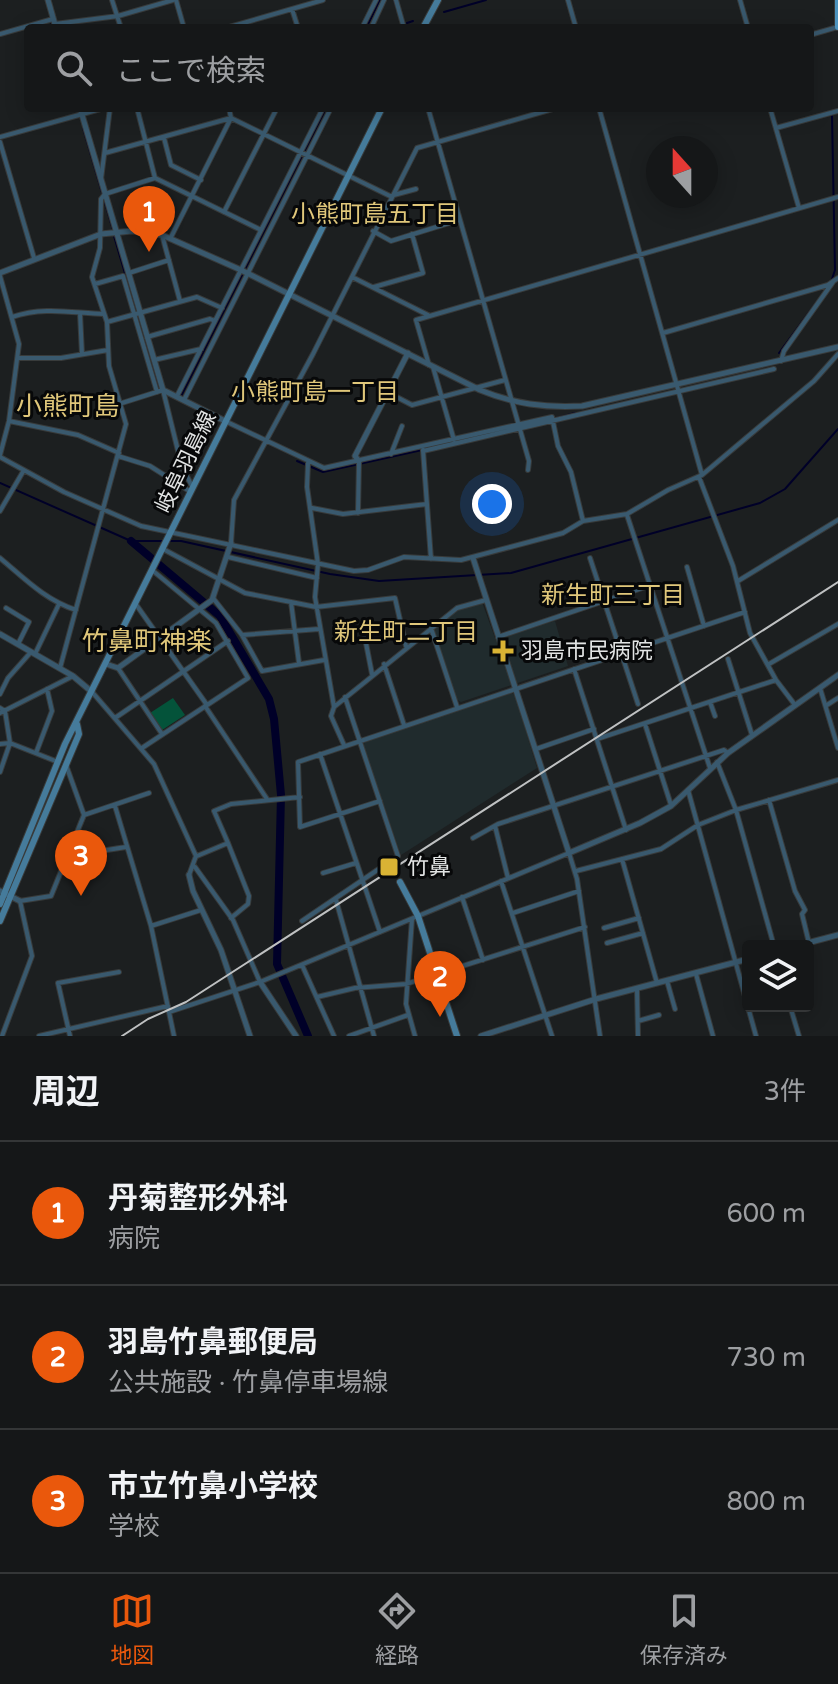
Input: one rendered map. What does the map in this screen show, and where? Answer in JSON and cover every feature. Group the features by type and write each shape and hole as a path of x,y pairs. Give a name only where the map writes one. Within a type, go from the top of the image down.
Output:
{"main road":[{"path":"425,24 438,0"},
{"path":"838,0 838,27"},
{"name":"岐阜羽島線","path":"5,893 62,763 79,734 77,724 135,603 380,112"},
{"path":"400,882 438,974 457,1036"},
{"path":"0,904 5,893"},
{"path":"0,921 5,893"}],"street":[{"path":"48,0 55,24 118,16 175,0 183,24"},
{"path":"112,0 120,24"},
{"path":"240,24 323,0"},
{"path":"364,24 376,0"},
{"path":"373,24 384,0"},
{"path":"396,0 403,24"},
{"path":"568,0 575,24"},
{"path":"740,0 747,24"},
{"path":"292,9 297,24"},
{"path":"814,34 838,27"},
{"path":"0,34 24,30"},
{"path":"776,128 838,111"},
{"path":"34,258 0,140 78,112"},
{"path":"81,112 117,232 137,314 182,467 192,490"},
{"path":"101,179 107,112"},
{"path":"138,112 155,178"},
{"path":"171,237 231,118 230,112"},
{"path":"224,212 275,112"},
{"path":"177,396 321,112"},
{"path":"184,400 329,112"},
{"path":"429,112 519,427 528,470"},
{"path":"118,668 213,599 229,556 234,500 267,442 417,148 542,112"},
{"path":"600,112 679,388 700,476 738,581 750,633 776,680 796,705"},
{"path":"771,112 799,208"},
{"path":"105,153 231,118 390,196 416,189"},
{"path":"164,137 171,165 201,180"},
{"path":"60,668 126,424 111,375 107,322 92,265 101,234 101,203 105,194 155,178 261,230"},
{"path":"454,440 416,320 838,197"},
{"path":"373,231 391,241 459,220"},
{"path":"774,369 582,406 540,407 511,402 475,388 171,237 117,232 101,234 0,274 12,317 18,358 9,421 0,456 102,510 141,526 318,565 368,570 404,557 473,558 563,533 583,521 627,514 700,476 814,381 838,354"},
{"path":"374,287 423,273 412,234"},
{"path":"162,235 180,301"},
{"path":"95,284 169,260"},
{"path":"351,276 428,315"},
{"path":"663,333 836,280"},
{"path":"781,361 784,351 836,280"},
{"path":"107,322 197,297 222,308"},
{"path":"12,317 68,309 105,314"},
{"path":"80,313 82,354"},
{"path":"137,314 147,337 148,351 154,360 160,391"},
{"path":"147,337 210,319 215,321"},
{"path":"423,449 553,421 838,347"},
{"path":"154,360 202,349"},
{"path":"18,358 61,358 108,350"},
{"path":"358,513 359,461 355,456 408,353"},
{"path":"387,392 412,405 505,380"},
{"path":"122,403 160,391 177,396 308,463 324,468 519,427"},
{"path":"9,421 69,432 150,466 192,490"},
{"path":"553,421 558,446 571,472 583,521"},
{"path":"391,454 402,426"},
{"path":"423,449 431,559"},
{"path":"308,463 318,565 316,607 334,707"},
{"path":"0,511 24,470"},
{"path":"312,508 343,514 427,504"},
{"path":"627,514 710,768"},
{"path":"738,581 838,520"},
{"path":"163,548 245,593 316,607 395,598 406,646"},
{"path":"229,556 317,576"},
{"path":"0,558 32,587 59,604 76,610"},
{"path":"473,558 576,871 600,1036"},
{"path":"590,558 638,704"},
{"path":"687,567 704,626"},
{"path":"142,748 248,678 228,641 204,608 153,569"},
{"path":"498,637 651,585"},
{"path":"213,599 242,635 262,671 324,660"},
{"path":"344,745 331,716 334,707 457,608 486,600"},
{"path":"291,602 299,663"},
{"path":"135,603 162,638 267,799"},
{"path":"0,694 8,678 33,653 59,604"},
{"path":"6,608 29,622 18,644"},
{"path":"380,801 300,827 298,762 745,612"},
{"path":"769,664 838,624"},
{"path":"431,628 457,707"},
{"path":"242,635 320,629"},
{"path":"364,633 372,674"},
{"path":"0,634 73,676 93,693 142,748 162,777 196,856 195,867 189,875 201,910 221,950 250,1036"},
{"path":"115,718 228,641"},
{"path":"728,659 752,735"},
{"path":"106,664 118,668 162,734"},
{"path":"384,664 404,725"},
{"path":"574,669 626,830"},
{"path":"39,1036 169,1009 233,992 626,830 671,806 728,753 838,675"},
{"path":"0,772 10,743 2,711 73,676"},
{"path":"597,739 776,680"},
{"path":"820,688 838,748"},
{"path":"36,753 52,711 47,689"},
{"path":"302,921 398,856 345,697"},
{"path":"827,705 838,698"},
{"path":"710,702 715,716"},
{"path":"645,724 671,806"},
{"path":"534,749 594,729"},
{"path":"0,744 10,743 62,763 84,815 51,896 20,901 5,893"},
{"path":"473,838 495,826 554,806 724,750 728,753"},
{"path":"320,754 380,932"},
{"path":"717,762 736,810 772,940"},
{"path":"576,871 661,849 698,825 736,810 838,780"},
{"path":"688,790 756,1036"},
{"path":"84,815 149,793"},
{"path":"231,918 248,904 249,896 214,811 231,804 300,797"},
{"path":"769,800 795,891 805,910 802,914 808,940"},
{"path":"115,806 151,926 174,1036"},
{"path":"495,826 508,878"},
{"path":"196,856 228,843"},
{"path":"69,856 127,846"},
{"path":"622,859 657,983"},
{"path":"323,873 356,863"},
{"path":"195,867 231,918 260,982 296,1036"},
{"path":"501,881 552,1036"},
{"path":"512,913 579,891"},
{"path":"462,897 483,960"},
{"path":"336,899 358,988 374,1036"},
{"path":"2,1036 32,956 20,901"},
{"path":"151,926 201,910"},
{"path":"415,918 406,984 408,1015 415,1036"},
{"path":"604,928 639,918"},
{"path":"317,997 358,988 406,984 585,927"},
{"path":"607,943 643,933"},
{"path":"814,942 838,935"},
{"path":"481,1036 596,999 742,960"},
{"path":"302,965 334,1036"},
{"path":"70,1036 58,983 119,972"},
{"path":"696,974 713,1036"},
{"path":"667,981 675,1009"},
{"path":"637,989 638,1036"},
{"path":"792,1012 799,1036"},
{"path":"349,1036 408,1015"},
{"path":"638,1021 659,1015"},
{"path":"506,1027 509,1036"}],"shaded area":[{"name":"羽島市民病院","path":"482,602 495,638 555,621 568,666 461,702 456,699 432,628 457,609"},
{"path":"511,693 515,695 537,768 401,855 363,745 366,741"}],"green space":[{"path":"173,698 185,715 162,730 150,713"}],"waterway":[{"path":"368,24 380,0"},
{"path":"394,0 397,10"},
{"path":"444,12 486,0"},
{"path":"407,23 413,21"},
{"path":"181,396 324,112"},
{"path":"831,282 835,270 832,116"},
{"path":"83,128 113,230"},
{"path":"114,236 158,386"},
{"path":"779,353 818,300"},
{"path":"553,419 575,413"},
{"path":"436,446 527,425"},
{"path":"0,483 131,541 181,541 330,574 379,581 511,573 760,503 785,489 838,429"},
{"path":"297,461 323,472 422,450"},
{"path":"131,541 220,616 269,699 274,719 281,795 277,964 308,1036"}],"railway":[{"path":"122,1036 148,1019 186,1002 838,582"}],"place":[{"name":"丹菊整形外科","path":"149,252"},
{"name":"羽島市民病院","path":"503,651"},
{"name":"竹鼻","path":"389,867"},
{"name":"市立竹鼻小学校","path":"81,896"},
{"name":"羽島竹鼻郵便局","path":"440,1017"}],"district":[{"name":"小熊町島五丁目","path":"375,214"},
{"name":"小熊町島一丁目","path":"315,392"},
{"name":"小熊町島","path":"68,406"},
{"name":"新生町三丁目","path":"613,595"},
{"name":"新生町二丁目","path":"406,632"},
{"name":"竹鼻町神楽","path":"147,641"}]}
